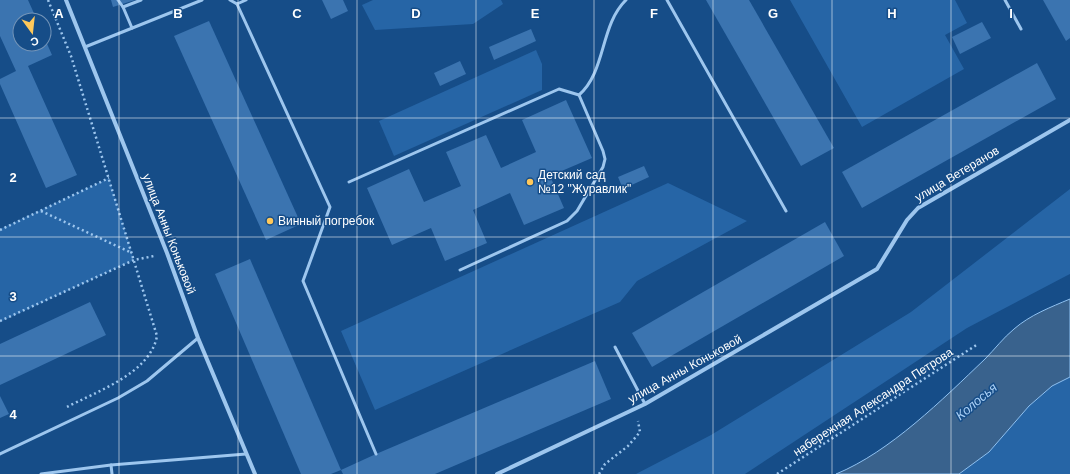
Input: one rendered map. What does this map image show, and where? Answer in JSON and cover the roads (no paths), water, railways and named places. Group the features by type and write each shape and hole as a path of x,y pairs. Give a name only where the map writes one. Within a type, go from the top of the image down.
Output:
{"street":[{"name":"улица Анны Коньковой","path":"66,0 167,253 198,338 255,474"},
{"name":"улица Ветеранов","path":"877,269 907,220 918,208 1070,120"},
{"name":"улица Анны Коньковой","path":"497,474 645,404 877,269"}],"lane":[{"path":"118,0 123,7 132,28"},
{"path":"123,7 141,0"},
{"path":"84,47 202,0"},
{"path":"230,0 238,4 330,207 303,281 376,454"},
{"path":"238,4 246,0"},
{"path":"579,95 590,83 614,18 626,0"},
{"path":"667,0 786,211"},
{"path":"1005,0 1021,29"},
{"path":"349,182 559,89 579,95"},
{"path":"460,270 567,221 577,212 603,167 605,159 579,95"},
{"path":"0,454 118,398 146,381 198,338"},
{"path":"615,347 645,404"},
{"path":"41,474 111,465 246,454"},
{"path":"111,465 112,474"}],"water":[{"name":"Колосья","path":"1070,299 1070,377 1052,386 1029,406 989,452 959,474 836,474 876,452 915,423 952,391 1006,336 1020,324 1041,312"}],"place":[{"name":"Детский сад №12 \"Журавлик\"","path":"530,182"},
{"name":"Винный погребок","path":"270,221"}]}
